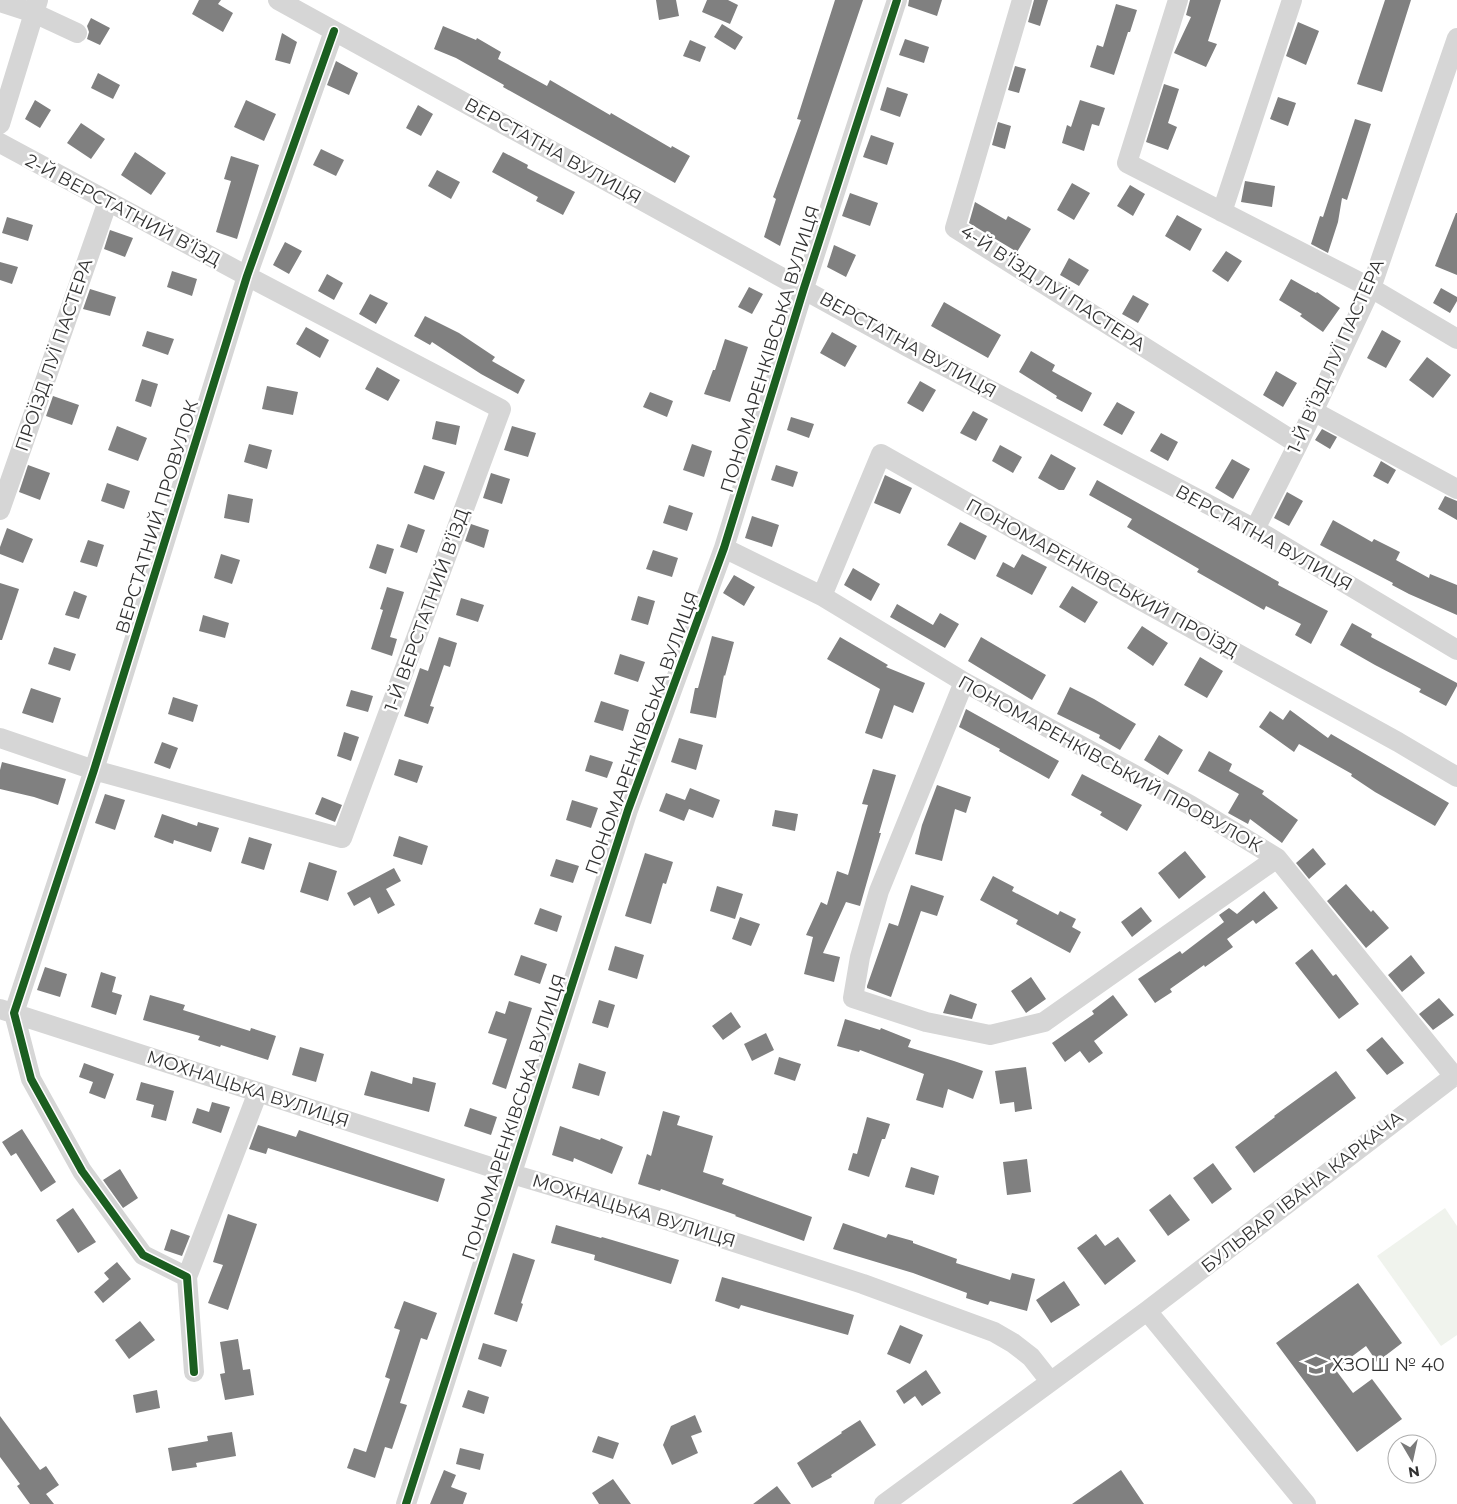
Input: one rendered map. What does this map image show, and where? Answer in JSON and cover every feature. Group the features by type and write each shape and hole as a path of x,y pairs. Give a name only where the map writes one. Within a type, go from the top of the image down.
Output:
{"street":[{"name":"ПОНОМАРЕНКІВСЬКА ВУЛИЦЯ","path":"406,1504 628,810 724,548 804,288 897,0"},
{"name":"4-Й В’ЇЗД ЛУЇ ПАСТЕРА","path":"1022,0 955,228 1298,444"},
{"path":"1178,0 1127,163 1371,288 1457,339"},
{"path":"1222,212 1292,0"},
{"path":"0,2 36,6 77,33"},
{"name":"ВЕРСТАТНА ВУЛИЦЯ","path":"287,2 334,31 804,288 908,347 1255,529 1457,650"},
{"path":"0,124 36,6"},
{"name":"ВЕРСТАТНИЙ ПРОВУЛОК","path":"7,1011 94,770 247,276 334,31"},
{"name":"1-Й В’ЇЗД ЛУЇ ПАСТЕРА","path":"1255,529 1298,444 1371,288 1457,38"},
{"name":"2-Й ВЕРСТАТНИЙ В’ЇЗД","path":"0,143 247,276"},
{"name":"ПРОЇЗД ЛУЇ ПАСТЕРА","path":"0,510 108,201"},
{"name":"1-Й ВЕРСТАТНИЙ В’ЇЗД","path":"94,770 342,838 501,409 247,276"},
{"path":"1313,411 1457,488"},
{"name":"ПОНОМАРЕНКІВСЬКИЙ ПРОЇЗД","path":"822,596 881,454 1398,742 1457,777"},
{"name":"ПОНОМАРЕНКІВСЬКИЙ ПРОВУЛОК","path":"724,548 822,596 964,682 1190,805 1277,858 1456,1075"},
{"path":"964,682 879,891 860,957 853,998 926,1022 990,1035 1044,1022 1277,858"},
{"path":"0,738 94,770"},
{"path":"7,1011 31,1079 82,1171 143,1255 186,1277"},
{"name":"МОХНАЦЬКА ВУЛИЦЯ","path":"7,1011 512,1174 663,1219 845,1278 994,1332 1013,1343 1030,1357 1050,1381"},
{"name":"БУЛЬВАР ІВАНА КАРКАЧА","path":"884,1504 1148,1311 1456,1075"},
{"path":"194,1372 186,1277 258,1092"},
{"path":"1148,1311 1306,1504"}],"shaded area":[{"path":"1445,1208 1457,1226 1457,1335 1441,1346 1377,1256"}],"building":[{"path":"199,0 221,0 218,4 233,13 223,32 192,14"},
{"path":"656,0 676,0 679,16 659,20"},
{"path":"707,0 728,0 738,5 730,24 702,12"},
{"path":"835,0 863,0 780,246 764,237 776,199 773,197 801,120 797,119"},
{"path":"909,0 942,0 937,16 908,6"},
{"path":"1034,0 1048,0 1040,26 1028,22"},
{"path":"1190,0 1221,0 1208,41 1217,44 1206,67 1174,53 1191,17 1186,15"},
{"path":"1385,0 1411,0 1382,92 1357,84"},
{"path":"1116,4 1137,10 1114,75 1090,67 1097,45 1103,47"},
{"path":"91,18 110,28 100,45 87,39 89,32 87,26"},
{"path":"1298,22 1319,31 1306,65 1286,56"},
{"path":"722,24 743,37 735,50 714,37"},
{"path":"443,26 476,40 477,38 501,52 498,59 547,86 550,80 610,115 611,113 671,148 672,146 690,156 675,183 503,87 504,85 456,58 434,49"},
{"path":"282,33 297,42 290,64 275,60"},
{"path":"905,39 929,47 924,63 899,55"},
{"path":"690,40 706,47 700,62 683,56"},
{"path":"336,61 358,73 349,95 327,85"},
{"path":"1015,66 1026,69 1019,93 1008,90"},
{"path":"98,73 120,85 113,99 91,88"},
{"path":"1164,84 1179,89 1168,123 1177,127 1168,150 1146,142"},
{"path":"887,87 908,94 900,117 880,110"},
{"path":"1278,97 1296,103 1288,126 1270,119"},
{"path":"35,100 51,110 40,128 25,119"},
{"path":"246,100 276,114 264,141 234,127"},
{"path":"1080,100 1105,108 1099,126 1092,124 1084,151 1062,143 1067,125 1071,127"},
{"path":"418,105 433,114 421,136 406,128"},
{"path":"1355,119 1371,124 1347,200 1342,198 1338,222 1328,253 1311,244 1320,216 1323,217"},
{"path":"998,122 1011,126 1005,149 992,145"},
{"path":"81,123 105,139 91,159 67,143"},
{"path":"871,135 894,143 887,165 863,157"},
{"path":"321,149 344,160 336,176 313,165"},
{"path":"135,152 166,173 151,195 121,175"},
{"path":"503,152 528,165 527,168 575,192 563,215 536,201 538,197 492,172"},
{"path":"231,156 259,165 237,239 216,232 231,181 224,179"},
{"path":"437,170 460,182 451,199 428,186"},
{"path":"1245,181 1275,186 1272,207 1241,202"},
{"path":"1072,183 1090,193 1074,220 1057,210"},
{"path":"1130,185 1145,194 1133,216 1117,206"},
{"path":"850,193 878,203 870,226 842,216"},
{"path":"975,202 1006,220 1008,216 1031,229 1017,252 969,223"},
{"path":"1457,213 1457,275 1435,266"},
{"path":"1177,215 1202,229 1190,251 1165,236"},
{"path":"7,217 33,225 28,241 2,233"},
{"path":"110,230 133,238 125,257 104,249"},
{"path":"285,242 302,251 289,274 273,265"},
{"path":"834,245 856,255 846,277 827,267"},
{"path":"1226,251 1242,261 1228,282 1212,271"},
{"path":"1069,258 1089,270 1079,286 1060,275"},
{"path":"0,262 18,267 12,284 0,280"},
{"path":"172,271 197,279 192,296 167,287"},
{"path":"327,274 343,283 334,300 318,291"},
{"path":"1291,279 1317,292 1340,308 1323,332 1300,316 1302,314 1279,300"},
{"path":"749,287 763,294 752,314 738,307"},
{"path":"1441,288 1457,297 1457,301 1450,313 1433,303"},
{"path":"90,289 116,297 110,316 83,309"},
{"path":"370,294 388,303 376,324 359,314"},
{"path":"1133,295 1149,304 1138,323 1122,314"},
{"path":"944,302 1001,335 988,358 931,326"},
{"path":"425,316 459,333 495,357 492,361 525,380 518,394 481,374 432,342 430,345 414,336"},
{"path":"306,327 329,340 320,358 296,344"},
{"path":"1382,330 1401,341 1386,368 1367,358"},
{"path":"147,331 174,339 168,355 142,346"},
{"path":"832,332 857,346 845,367 820,353"},
{"path":"725,339 748,347 730,402 704,394 713,370 715,370"},
{"path":"1031,351 1055,365 1052,371 1092,393 1082,412 1056,398 1057,396 1019,372"},
{"path":"1427,357 1451,375 1433,398 1409,380"},
{"path":"377,367 400,380 388,401 365,389"},
{"path":"1276,371 1297,383 1283,407 1263,395"},
{"path":"142,379 158,384 151,407 135,401"},
{"path":"920,381 936,390 923,412 907,403"},
{"path":"267,386 298,392 293,415 262,409"},
{"path":"650,392 673,401 667,417 643,407"},
{"path":"53,396 79,405 72,425 46,416"},
{"path":"1117,402 1135,412 1122,435 1103,425"},
{"path":"973,411 988,419 976,441 960,433"},
{"path":"791,417 814,424 809,438 787,430"},
{"path":"436,421 460,426 456,445 432,439"},
{"path":"117,426 147,438 138,461 108,450"},
{"path":"512,426 536,433 528,457 504,450"},
{"path":"1322,429 1337,437 1330,449 1315,440"},
{"path":"1161,433 1178,442 1168,461 1150,451"},
{"path":"249,444 272,450 267,469 244,462"},
{"path":"692,444 712,451 704,477 683,470"},
{"path":"1000,445 1022,457 1013,473 992,461"},
{"path":"1051,454 1076,468 1064,490 1059,490 1038,478"},
{"path":"1232,459 1250,469 1233,499 1215,488"},
{"path":"1381,461 1396,470 1388,484 1373,476"},
{"path":"28,465 50,473 40,500 19,492"},
{"path":"424,465 445,472 434,500 414,493"},
{"path":"776,465 798,472 793,487 771,480"},
{"path":"491,473 510,479 502,504 483,498"},
{"path":"885,475 912,488 900,514 874,503"},
{"path":"1097,480 1279,582 1278,585 1328,611 1311,644 1295,635 1301,624 1266,606 1264,610 1197,572 1199,569 1127,527 1132,519 1089,495"},
{"path":"107,483 130,491 124,509 101,501"},
{"path":"1287,492 1303,501 1289,526 1274,518"},
{"path":"228,494 253,499 249,523 224,518"},
{"path":"1445,496 1457,501 1457,520 1438,509"},
{"path":"669,505 693,513 687,531 663,523"},
{"path":"752,516 779,525 772,547 745,538"},
{"path":"1333,520 1372,542 1374,539 1400,552 1396,560 1429,578 1430,574 1457,585 1457,615 1409,594 1392,585 1393,583 1320,545"},
{"path":"960,522 987,536 975,560 947,545"},
{"path":"408,524 425,530 417,553 400,547"},
{"path":"471,524 489,530 484,548 465,541"},
{"path":"7,528 33,539 23,563 0,554 0,547"},
{"path":"88,540 104,545 97,567 80,562"},
{"path":"377,544 394,549 386,574 369,568"},
{"path":"653,550 678,558 672,577 646,569"},
{"path":"221,554 240,560 232,584 214,578"},
{"path":"1022,554 1047,567 1032,595 996,576 1003,562 1014,568"},
{"path":"853,568 880,584 871,601 844,585"},
{"path":"734,575 755,587 744,606 723,593"},
{"path":"0,583 19,589 2,640 0,640"},
{"path":"1072,586 1098,602 1085,623 1059,607"},
{"path":"387,587 404,592 390,637 397,639 392,656 371,649 383,610 380,609"},
{"path":"74,591 87,596 79,619 65,615"},
{"path":"638,596 655,601 648,625 631,620"},
{"path":"461,598 484,605 478,622 456,615"},
{"path":"897,604 933,625 940,613 959,624 945,648 890,617"},
{"path":"203,615 229,623 225,638 199,631"},
{"path":"1352,623 1372,634 1371,637 1457,683 1446,706 1419,692 1421,689 1340,645"},
{"path":"1142,626 1168,643 1153,666 1127,648"},
{"path":"712,636 734,642 724,675 716,718 690,713 695,688 698,688"},
{"path":"439,637 457,643 450,667 444,665 430,706 434,707 428,724 404,716 420,668 428,671"},
{"path":"840,637 888,665 886,667 925,683 913,713 894,705 882,739 865,733 880,689 827,659"},
{"path":"981,637 1046,675 1032,700 968,661"},
{"path":"54,647 76,654 70,671 48,664"},
{"path":"620,654 645,662 638,682 614,674"},
{"path":"1200,657 1223,671 1207,698 1184,685"},
{"path":"1070,687 1136,724 1120,750 1099,738 1100,735 1057,714"},
{"path":"31,688 61,698 53,723 22,713"},
{"path":"351,690 373,696 368,712 346,706"},
{"path":"173,697 198,705 193,722 168,714"},
{"path":"601,701 629,710 623,731 594,722"},
{"path":"966,709 1059,761 1049,779 959,727"},
{"path":"1290,710 1328,738 1331,734 1449,803 1435,826 1375,792 1351,776 1352,774 1299,744 1294,752 1259,727 1270,711 1283,720"},
{"path":"344,732 359,737 351,761 337,756"},
{"path":"1159,735 1183,750 1168,775 1144,760"},
{"path":"679,738 703,745 696,770 671,762"},
{"path":"162,742 178,748 170,769 154,763"},
{"path":"1209,751 1232,764 1229,771 1264,791 1262,794 1298,820 1282,843 1250,819 1248,824 1228,813 1239,794 1198,771"},
{"path":"590,755 613,762 607,778 585,771"},
{"path":"399,759 423,766 417,783 394,775"},
{"path":"2,762 66,779 58,805 0,789"},
{"path":"873,769 896,775 860,906 846,902 823,953 840,957 834,982 804,974 813,937 806,935 821,902 827,905 837,871 848,875 868,805 862,804"},
{"path":"1082,774 1142,805 1127,831 1100,815 1102,812 1071,795"},
{"path":"937,785 971,797 966,813 955,809 942,861 915,854 922,825"},
{"path":"690,788 720,800 713,818 689,809 684,821 659,811 666,793 685,800"},
{"path":"105,794 125,800 115,830 95,823"},
{"path":"322,797 342,805 335,822 315,814"},
{"path":"572,800 598,808 591,828 566,820"},
{"path":"775,810 798,814 795,831 772,826"},
{"path":"162,814 197,826 198,822 219,828 211,852 174,840 173,844 154,837"},
{"path":"399,836 428,846 422,865 393,856"},
{"path":"249,837 272,844 264,870 241,863"},
{"path":"1313,848 1326,864 1309,879 1296,863"},
{"path":"1185,851 1206,877 1179,899 1158,873"},
{"path":"645,853 673,862 666,884 663,883 651,924 625,916"},
{"path":"556,859 579,866 573,883 550,876"},
{"path":"309,862 337,871 328,901 300,892"},
{"path":"394,868 401,881 386,889 395,905 378,914 370,897 354,906 347,893"},
{"path":"993,876 1014,887 1012,891 1058,915 1060,911 1076,919 1072,927 1081,932 1070,953 1016,924 1018,920 980,900"},
{"path":"1346,884 1371,912 1373,910 1389,928 1366,948 1327,901"},
{"path":"911,885 944,896 937,916 921,911 891,997 867,988 867,986 889,923 898,926"},
{"path":"717,886 743,894 735,919 710,911"},
{"path":"1264,891 1278,908 1256,924 1253,920 1227,939 1233,947 1170,989 1172,992 1155,1003 1138,979 1180,951 1182,954 1224,922 1219,915 1229,908 1237,914"},
{"path":"1141,907 1152,921 1132,937 1121,922"},
{"path":"540,908 562,916 557,932 534,924"},
{"path":"740,917 760,924 751,946 732,939"},
{"path":"615,946 644,955 637,979 608,970"},
{"path":"1312,949 1333,976 1336,974 1359,1004 1339,1019 1295,963"},
{"path":"521,955 547,964 540,984 514,975"},
{"path":"1411,955 1425,973 1402,992 1388,975"},
{"path":"45,967 67,974 60,997 37,990"},
{"path":"101,972 116,977 112,992 122,995 116,1015 91,1007"},
{"path":"1031,977 1046,999 1026,1013 1011,991"},
{"path":"950,994 977,1004 972,1019 943,1013"},
{"path":"150,995 185,1005 183,1010 250,1031 251,1028 276,1036 268,1060 221,1045 220,1047 198,1040 200,1036 143,1020"},
{"path":"1113,995 1128,1015 1094,1041 1103,1053 1089,1063 1080,1051 1065,1062 1052,1043 1094,1014 1092,1011"},
{"path":"1439,998 1454,1015 1433,1030 1419,1014"},
{"path":"599,1000 615,1005 608,1028 592,1023"},
{"path":"509,1001 532,1008 506,1089 492,1084 507,1039 488,1033 496,1011 505,1014"},
{"path":"731,1012 741,1027 723,1040 712,1026"},
{"path":"845,1019 880,1030 881,1028 911,1040 908,1047 983,1071 973,1099 948,1089 943,1108 916,1100 924,1074 860,1050 859,1052 837,1046"},
{"path":"766,1033 774,1050 752,1061 744,1044"},
{"path":"1382,1037 1404,1063 1387,1075 1366,1050"},
{"path":"300,1047 324,1054 316,1082 292,1075"},
{"path":"779,1057 801,1064 795,1081 774,1074"},
{"path":"84,1063 114,1074 105,1099 89,1093 93,1082 79,1077"},
{"path":"579,1063 606,1072 599,1096 572,1088"},
{"path":"1026,1067 1032,1109 1015,1112 1014,1102 1000,1104 995,1071"},
{"path":"371,1071 412,1084 413,1077 436,1083 429,1112 364,1095"},
{"path":"1336,1071 1356,1098 1254,1173 1235,1147"},
{"path":"141,1082 174,1091 166,1121 151,1117 154,1105 136,1100"},
{"path":"212,1102 230,1107 221,1133 192,1123 197,1108 209,1112"},
{"path":"470,1108 497,1117 491,1135 464,1126"},
{"path":"663,1111 680,1116 677,1125 713,1136 703,1172 724,1179 722,1184 812,1217 804,1241 661,1189 660,1191 638,1184 647,1154 651,1156"},
{"path":"867,1117 890,1124 885,1139 882,1139 869,1177 848,1170 853,1153 857,1154"},
{"path":"258,1125 296,1137 299,1130 445,1179 438,1202 268,1148 266,1154 249,1149"},
{"path":"560,1126 600,1140 601,1138 623,1147 612,1174 574,1158 573,1162 552,1155"},
{"path":"22,1129 56,1182 41,1192 16,1153 11,1156 2,1142"},
{"path":"1027,1159 1031,1192 1007,1195 1003,1162"},
{"path":"1213,1163 1232,1189 1212,1204 1193,1178"},
{"path":"911,1167 939,1176 934,1195 905,1187"},
{"path":"120,1169 138,1198 123,1208 103,1180"},
{"path":"1170,1194 1190,1220 1168,1236 1149,1210"},
{"path":"73,1208 96,1242 78,1253 56,1220"},
{"path":"228,1214 257,1224 228,1310 208,1303 223,1265 213,1262"},
{"path":"843,1223 886,1238 888,1234 913,1241 913,1243 957,1259 956,1263 1010,1280 1012,1273 1035,1279 1027,1311 990,1301 988,1305 966,1298 967,1293 913,1273 833,1249"},
{"path":"556,1225 679,1260 671,1284 594,1260 595,1255 551,1243"},
{"path":"171,1229 190,1236 182,1256 164,1250"},
{"path":"1096,1234 1105,1246 1118,1237 1136,1261 1105,1285 1077,1248"},
{"path":"513,1253 535,1260 517,1322 494,1314"},
{"path":"117,1262 131,1279 103,1303 94,1292 109,1279 104,1273"},
{"path":"722,1277 854,1315 848,1335 741,1305 739,1309 715,1301"},
{"path":"1064,1281 1080,1305 1051,1323 1036,1300"},
{"name":"ХЗОШ № 40","path":"1358,1283 1402,1343 1377,1362 1366,1346 1335,1369 1353,1393 1372,1379 1402,1419 1357,1452 1276,1343"},
{"path":"404,1301 437,1313 427,1340 421,1338 400,1403 407,1405 392,1449 385,1447 375,1478 347,1468 354,1448 366,1452 390,1379 385,1377 400,1330 394,1328"},
{"path":"140,1321 155,1340 129,1359 115,1340"},
{"path":"900,1325 923,1335 910,1364 887,1354"},
{"path":"238,1339 243,1370 250,1369 254,1395 225,1400 220,1374 225,1373 220,1342"},
{"path":"483,1343 507,1350 501,1367 478,1359"},
{"path":"926,1370 941,1393 922,1406 915,1396 904,1404 896,1391"},
{"path":"157,1390 160,1408 136,1413 133,1395"},
{"path":"468,1390 489,1397 484,1414 462,1407"},
{"path":"695,1415 702,1432 691,1436 698,1453 672,1465 663,1445 671,1426"},
{"path":"0,1416 40,1470 46,1466 59,1485 46,1494 54,1504 30,1504 17,1486 20,1484 0,1457"},
{"path":"860,1420 876,1445 831,1475 832,1477 812,1488 797,1463"},
{"path":"232,1432 236,1456 196,1463 197,1467 172,1471 168,1448 208,1441 207,1436"},
{"path":"598,1436 619,1443 613,1459 592,1452"},
{"path":"460,1448 484,1454 480,1470 456,1464"},
{"path":"444,1470 456,1475 451,1487 467,1493 463,1504 430,1504"},
{"path":"1121,1470 1144,1504 1072,1504"},
{"path":"613,1479 631,1504 599,1504 592,1493"},
{"path":"777,1486 791,1504 753,1504"}],"cycle path":[{"path":"406,1504 628,810 724,548 804,288 897,0"},
{"path":"194,1372 187,1277 143,1255 82,1171 31,1079 14,1013 94,770 247,276 334,31"}],"place":[{"name":"ХЗОШ № 40","path":"1316,1365"}]}
